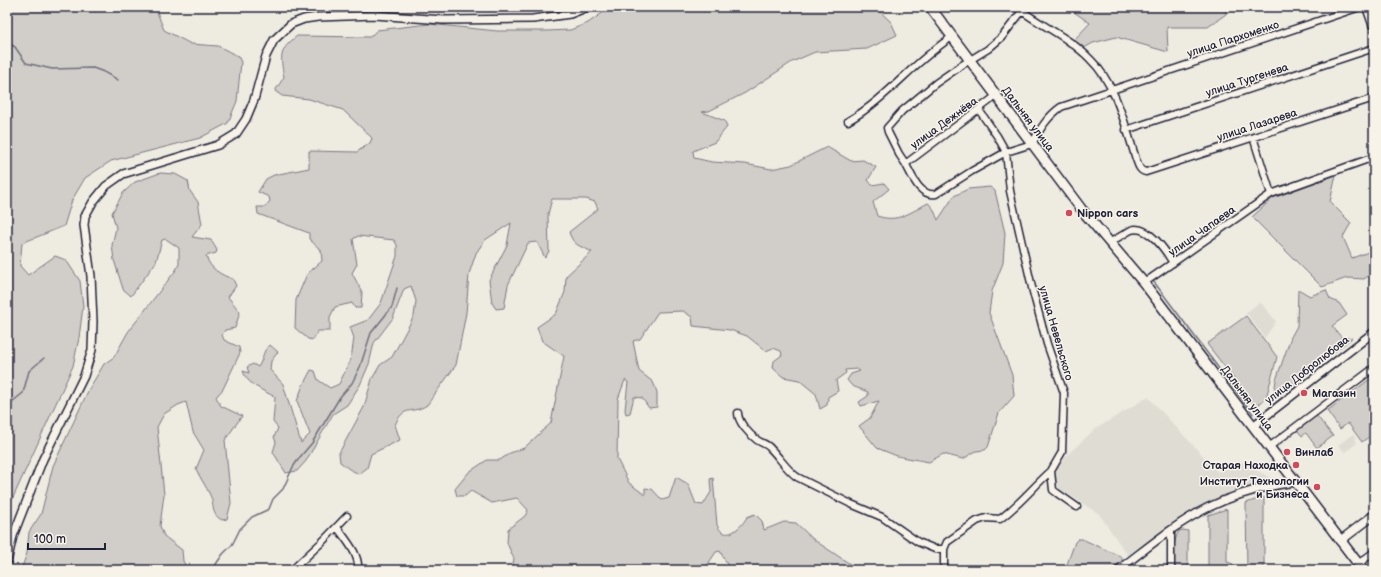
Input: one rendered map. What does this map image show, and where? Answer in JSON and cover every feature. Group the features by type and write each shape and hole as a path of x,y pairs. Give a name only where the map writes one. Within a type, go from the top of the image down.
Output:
{"main road":[{"name":"Дальняя улица","path":"930,7 1082,210 1144,284 1360,567"},
{"path":"1340,541 1374,515"}],"street":[{"path":"7,562 14,536 43,459 84,376 92,350 94,322 91,276 84,225 85,216 93,202 106,186 123,174 218,146 236,134 246,119 254,100 266,56 274,40 291,24 304,19 318,17 375,16 442,20 532,18 570,14 588,7"},
{"name":"улица Пархоменко","path":"1032,144 1044,123 1061,107 1360,7"},
{"path":"1366,7 1374,30"},
{"path":"969,61 988,50 997,41 1021,9 1091,59 1104,76 1112,90 1126,130"},
{"path":"848,121 861,114 923,58 952,37"},
{"name":"улица Тургенева","path":"1126,130 1374,48"},
{"name":"улица Дежнёва","path":"969,61 936,83 902,111 887,128 890,137 905,163 980,110 996,96"},
{"name":"улица Лазарева","path":"1126,130 1140,169 1143,172 1146,172 1374,98"},
{"path":"980,110 1006,152"},
{"path":"1253,137 1271,194"},
{"path":"905,163 922,191 930,195 936,194 977,168 1006,152 1032,144"},
{"name":"улица Невельского","path":"944,549 947,542 977,521 986,518 1000,519 1012,510 1051,471 1062,452 1064,394 1047,344 1033,292 1010,191 1006,152"},
{"name":"улица Чапаева","path":"1144,284 1271,194 1374,157"},
{"path":"1109,243 1135,228 1142,229 1162,245 1173,264"},
{"name":"улица Добролюбова","path":"1253,426 1374,332"},
{"path":"1269,447 1374,368"},
{"path":"738,413 738,418 748,431 757,440 769,446 790,472 850,504 882,517 918,542 935,549 944,549 944,570"},
{"path":"1051,471 1053,490 1077,507"},
{"path":"1118,570 1171,531 1205,509 1222,501 1261,488 1295,482"},
{"path":"292,570 337,527 346,516"},
{"path":"337,527 355,554 358,561 358,570"},
{"path":"1171,531 1171,570"},
{"path":"1360,567 1374,552"}],"shaded area":[{"path":"7,7 157,7 157,12 164,30 191,44 218,46 238,56 241,62 237,101 228,123 200,138 111,161 85,178 72,200 64,226 22,243 20,266 28,275 55,256 66,260 80,281 83,306 79,338 73,366 11,502 7,515"},
{"path":"492,7 546,7 519,11"},
{"path":"611,7 875,7 891,22 897,35 867,49 815,52 792,62 745,93 709,111 702,112 725,121 727,127 715,142 693,151 694,158 712,162 745,164 771,169 791,165 827,147 851,161 863,160 876,167 868,180 872,185 884,183 889,189 873,202 877,216 884,218 897,218 903,216 928,203 933,209 938,220 954,196 968,189 990,187 995,191 1005,233 1003,263 992,291 989,313 1012,375 1014,396 999,413 988,447 985,450 976,451 963,459 943,454 929,462 897,456 877,448 859,426 870,418 879,401 861,406 859,402 868,396 868,392 852,386 847,380 851,374 860,371 857,369 845,370 846,373 836,380 838,391 828,397 827,405 820,409 816,394 799,380 783,377 773,368 774,361 782,355 781,351 773,348 766,351 747,336 730,330 693,326 692,317 683,311 658,312 640,339 633,341 639,371 653,382 657,392 657,407 649,408 642,398 634,397 630,413 626,414 625,410 628,382 625,380 618,399 617,459 629,483 645,495 645,488 652,489 662,500 669,498 676,477 688,484 696,504 703,505 711,492 710,479 713,478 717,525 724,533 733,532 747,517 755,514 762,521 764,530 784,522 796,523 814,540 853,566 868,570 730,570 720,551 716,552 708,564 708,570 512,570 514,559 507,543 508,529 525,516 528,510 517,498 492,503 471,491 465,496 457,496 455,489 469,472 487,460 500,460 510,453 524,448 551,423 564,356 542,341 537,327 556,314 565,292 566,276 592,252 575,243 569,232 598,209 595,202 586,199 552,199 548,214 549,251 545,258 537,242 528,243 508,285 504,308 496,309 492,303 489,280 507,245 511,223 485,240 476,253 469,274 466,313 456,365 427,405 402,414 395,425 400,440 371,454 367,468 359,474 349,469 340,462 339,453 364,407 372,379 380,365 392,357 414,316 416,301 411,286 404,289 393,318 374,343 369,364 360,385 347,405 333,414 306,461 297,471 286,473 273,452 276,442 274,437 278,428 273,422 275,397 252,384 245,376 243,371 249,373 247,367 253,364 258,367 264,352 270,345 278,352 271,361 270,370 283,384 301,443 310,434 297,401 303,385 311,370 315,371 318,380 330,388 339,384 351,359 354,338 350,327 368,320 381,303 397,256 397,245 394,240 358,236 353,239 357,264 352,273 362,292 361,308 355,308 352,303 335,307 330,317 330,331 318,331 313,340 308,339 295,328 296,300 307,274 322,261 321,250 309,239 309,233 258,214 257,207 265,207 270,201 269,197 258,192 266,179 274,175 309,168 309,151 357,152 370,143 372,138 343,110 309,99 282,96 275,91 284,77 282,54 287,45 297,36 370,37 377,30 429,24 497,31 570,30 588,23"},
{"path":"1076,7 1225,7 1226,14 1208,27 1167,27 1168,52 1116,37 1093,43 1084,48 1073,41 1090,23 1074,12"},
{"path":"160,173 175,174 188,181 190,191 198,202 202,224 192,237 211,240 217,250 216,253 206,256 210,265 224,276 233,279 236,286 228,297 240,312 235,328 225,330 222,335 224,340 239,347 240,353 223,389 216,397 221,406 242,416 225,440 231,503 227,519 222,520 218,518 214,512 210,495 196,469 204,450 193,432 186,402 164,414 157,427 164,494 160,526 164,536 182,550 183,561 188,570 21,570 27,553 29,532 41,514 53,466 89,389 104,364 114,357 128,332 179,264 179,248 166,239 162,240 156,262 131,296 123,289 114,260 112,245 116,228 112,213 123,193 135,182"},
{"path":"1336,175 1330,202 1351,223 1343,237 1352,258 1374,250 1374,272 1364,279 1347,278 1322,287 1252,217 1273,198"},
{"path":"1298,289 1310,296 1326,290 1330,299 1339,303 1347,315 1332,326 1342,338 1352,338 1273,400 1276,380 1291,337 1297,326"},
{"path":"1260,302 1276,321 1265,338 1246,313"},
{"path":"1246,316 1277,357 1266,398 1256,407 1207,344"},
{"path":"1374,376 1374,433 1362,442 1348,423 1340,429 1327,411"},
{"path":"1148,397 1218,472 1240,461 1281,484 1205,509 1131,560 1099,514 1060,489 1054,480 1055,471 1067,455 1094,430"},
{"path":"1316,415 1333,436 1317,448 1306,433 1302,436 1297,430"},
{"path":"1353,434 1357,443 1345,452 1338,445"},
{"path":"1264,497 1264,570 1247,570 1246,503"},
{"path":"1227,509 1227,562 1233,564 1233,570 1208,570 1208,515"},
{"path":"1179,531 1188,531 1188,570 1174,570 1175,540"},
{"path":"1078,539 1082,539 1122,557 1122,563 1113,570 1065,570 1075,542"}],"waterway":[{"path":"7,42 15,47 26,63 52,69 93,68 118,80"},
{"path":"1154,282 1253,414"},
{"path":"212,570 223,554 232,545 240,529 252,517 269,509 273,499 283,489 293,467 312,443 340,397 352,383 360,367 371,333 392,307 397,288"},
{"path":"1256,418 1374,327"},
{"path":"7,406 23,393 29,371 44,358"}],"place":[{"name":"Nippon cars","path":"1069,213"},
{"name":"Магазин","path":"1304,393"},
{"name":"Винлаб","path":"1287,452"},
{"name":"Старая Находка","path":"1296,465"},
{"name":"Институт Технологии и Бизнеса","path":"1317,487"}]}
